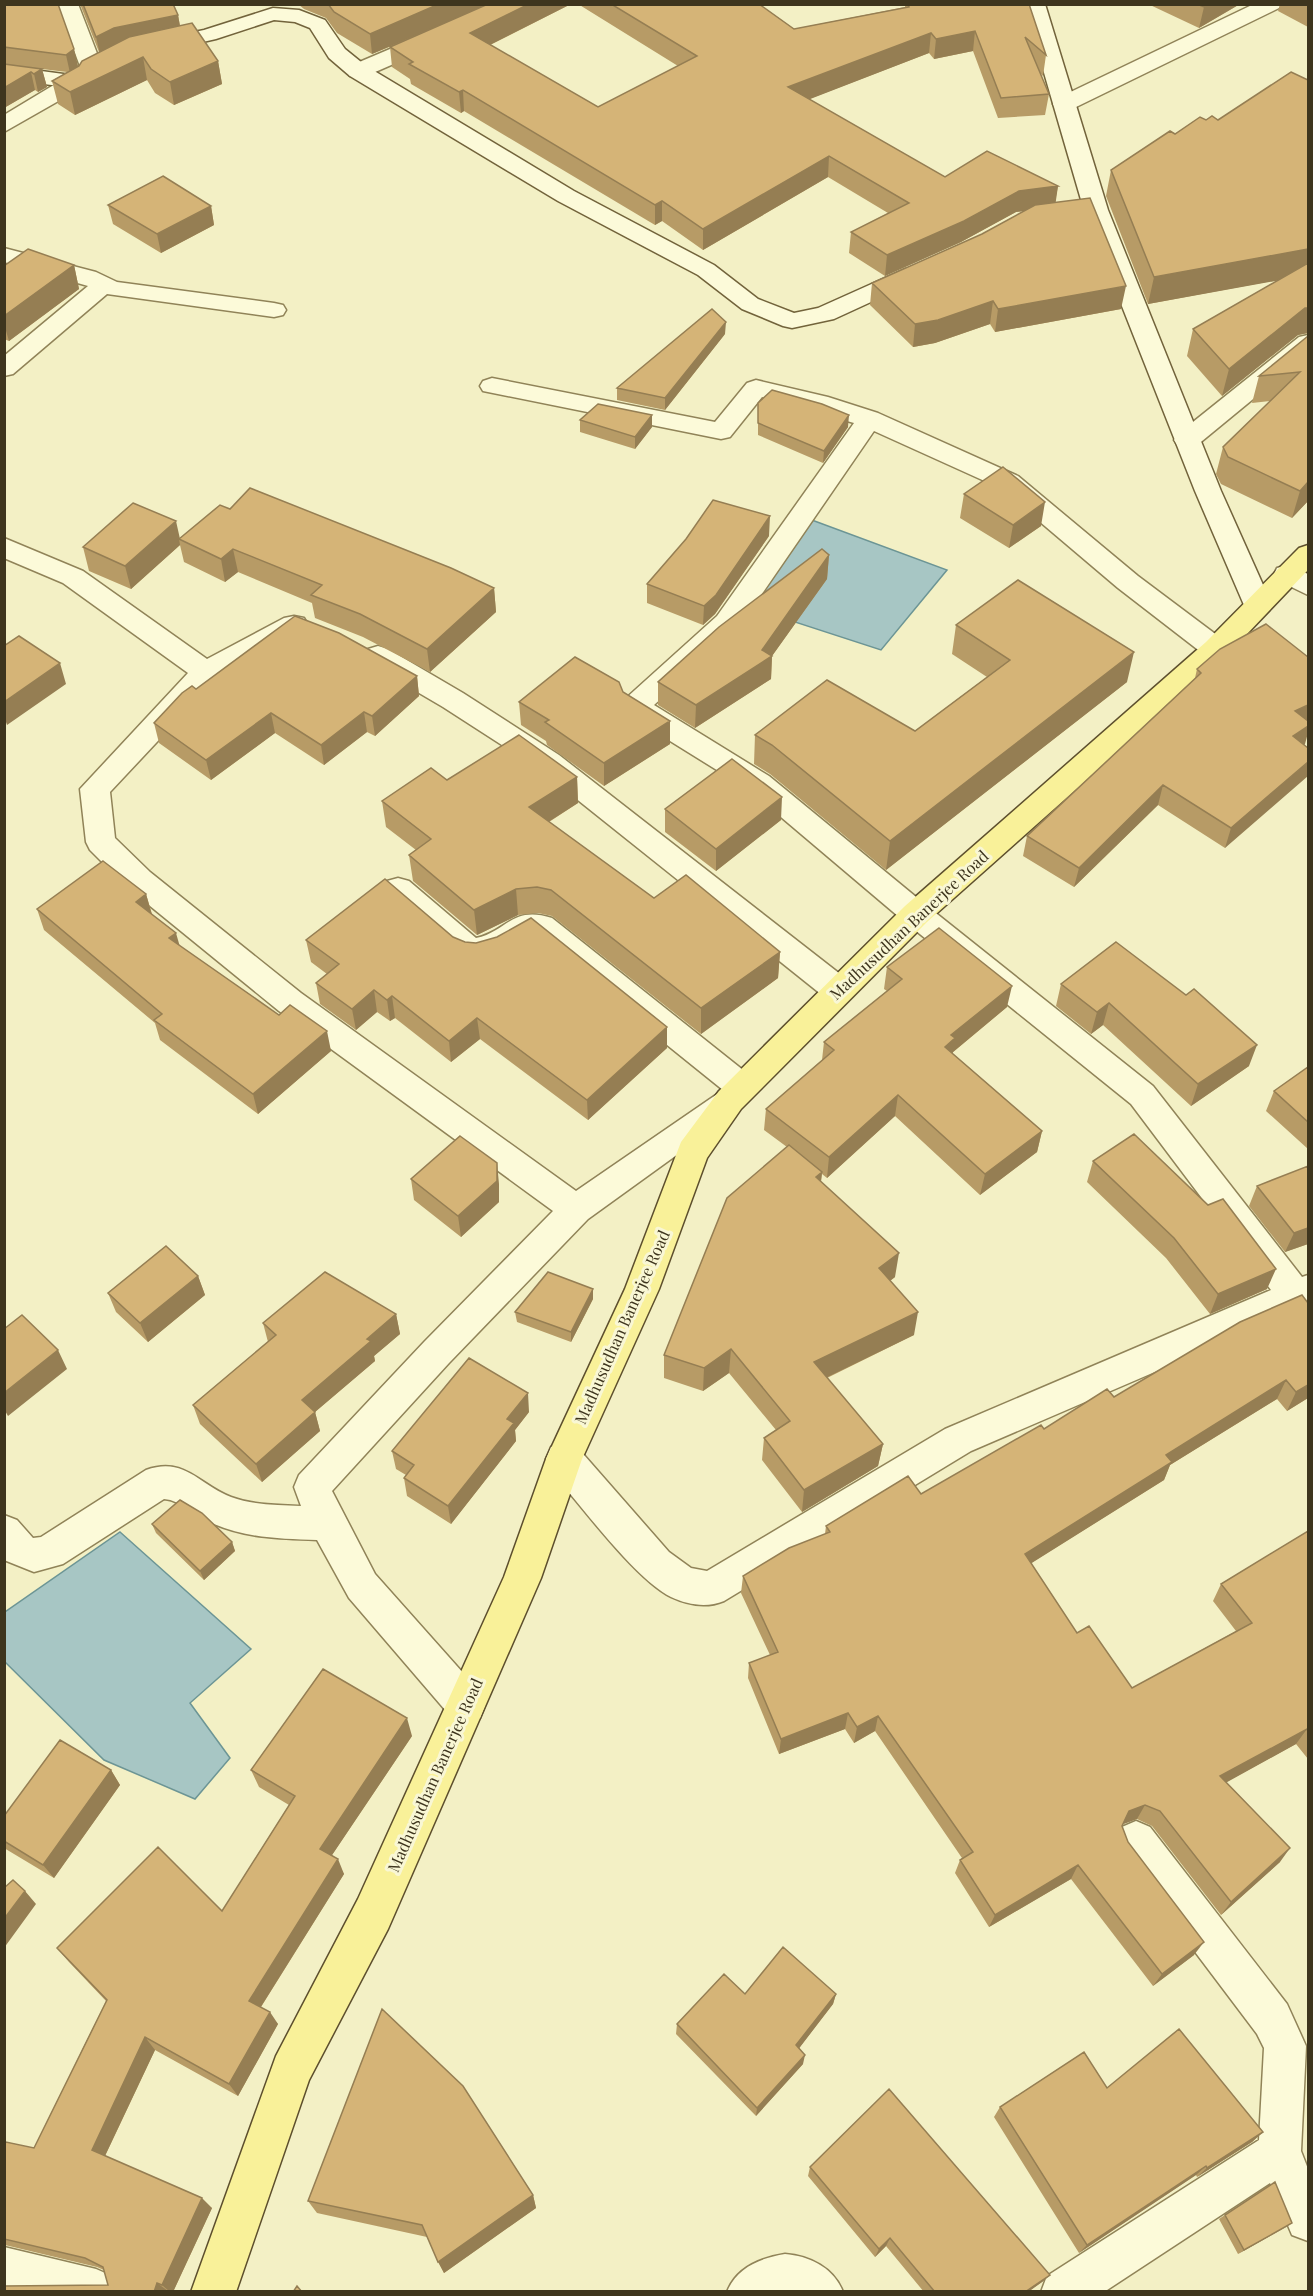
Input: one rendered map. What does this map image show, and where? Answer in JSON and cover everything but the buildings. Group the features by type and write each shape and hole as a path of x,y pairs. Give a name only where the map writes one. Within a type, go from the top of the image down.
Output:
{"main road":[{"name":"Madhusudhan Banerjee Road","path":"213,2292 291,2071 373,1914 522,1578 564,1459 642,1289 693,1152 736,1094 916,914 1216,649 1258,604 1301,572"}],"street":[{"path":"67,4 92,71"},
{"path":"358,71 515,4"},
{"path":"1034,4 1064,104 1084,212 1258,604"},
{"path":"1064,104 1272,4"},
{"path":"136,51 209,35 273,14 300,16 318,24 337,53 358,71 566,196 706,270 750,304 792,321 825,314 928,267"},
{"path":"4,72 92,71"},
{"path":"4,125 92,71"},
{"path":"4,255 98,281 111,288 274,310"},
{"path":"4,369 87,302 100,288 98,281"},
{"path":"1187,440 1308,342"},
{"path":"492,386 721,430 756,388 819,403 869,419 1009,482 1128,582 1216,649"},
{"path":"564,1459 656,1564 683,1584 711,1588 958,1440 1302,1292 1142,1095 916,914 759,783 635,706 727,623 869,419"},
{"path":"4,547 73,577 206,672"},
{"path":"323,630 295,624 206,672 95,789 101,842 139,880 290,1002 576,1209"},
{"path":"355,643 453,700 549,762 838,990"},
{"path":"398,889 468,949 475,951 483,950 528,924 541,926 736,1094 576,1209 445,1344 312,1487 327,1522 362,1586 466,1705"},
{"path":"4,1532 25,1554 33,1556 50,1552 159,1482 174,1481 189,1488 213,1506 263,1521 327,1522"},
{"path":"1136,1841 1272,2019 1285,2046 1283,2116 1279,2152 1308,2219"},
{"path":"1063,2292 1279,2152"},
{"path":"4,2270 96,2292"},
{"path":"749,2292 768,2279 791,2275 821,2292"}],"water":[{"path":"801,516 947,570 881,650 743,605"},
{"path":"120,1532 251,1649 190,1703 230,1758 195,1799 104,1760 5,1662 5,1612"}]}
